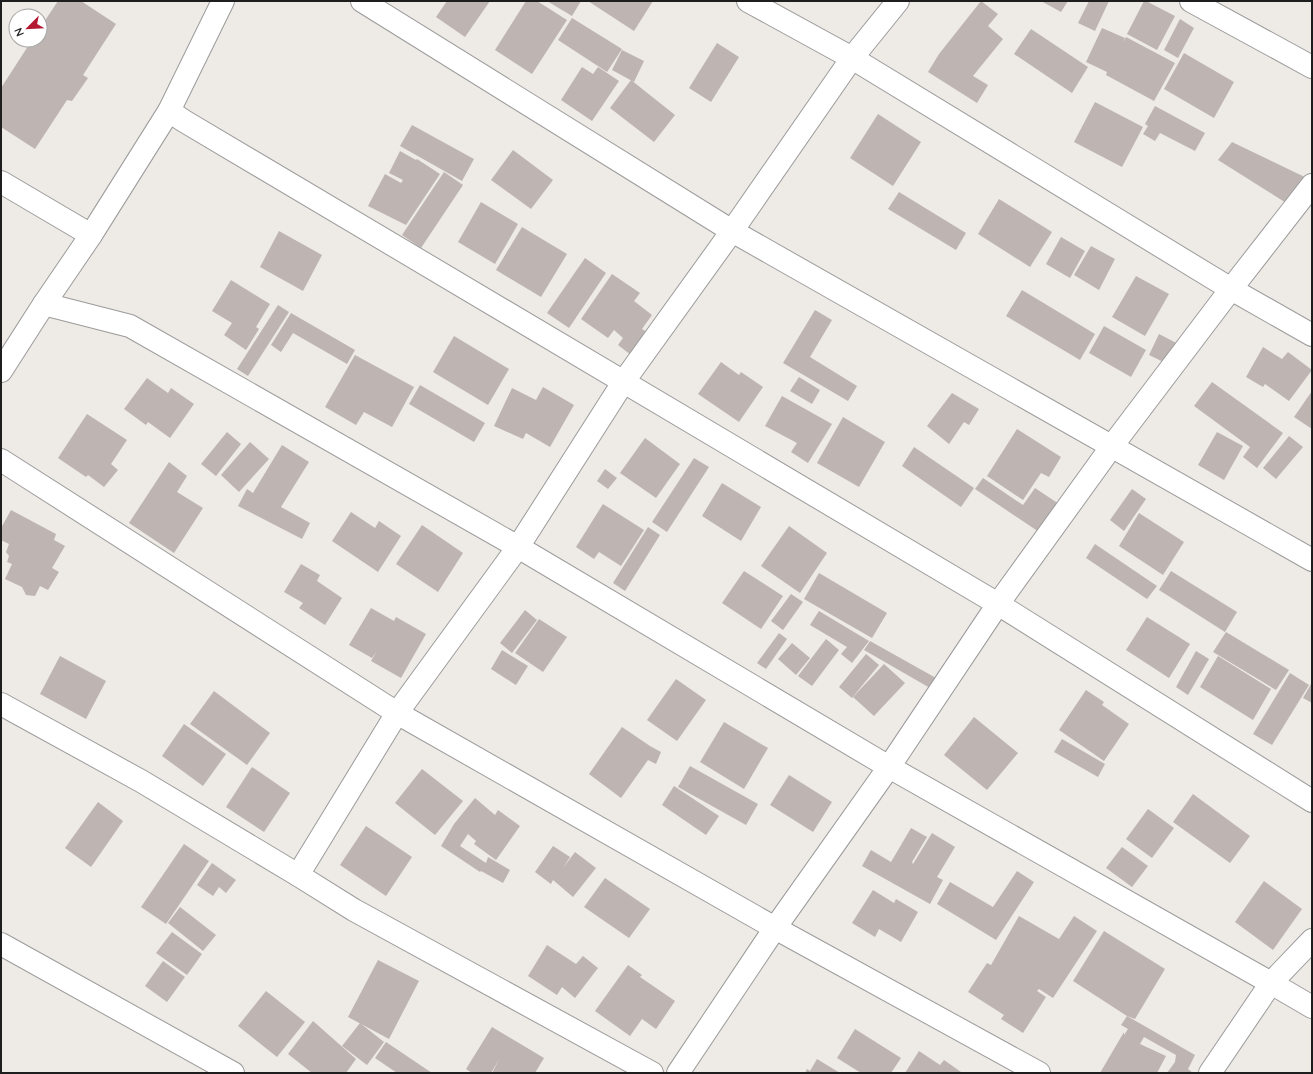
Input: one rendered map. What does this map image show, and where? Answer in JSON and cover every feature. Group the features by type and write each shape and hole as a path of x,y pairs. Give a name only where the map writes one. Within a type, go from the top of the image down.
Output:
{"street":[{"path":"1,371 91,235 169,111 223,1"},
{"path":"362,1 732,232 1312,560"},
{"path":"748,1 852,58 1231,289 1312,335"},
{"path":"298,875 397,713 518,547 624,381 732,232 852,58 898,1"},
{"path":"1191,1 1312,67"},
{"path":"169,111 998,604 1312,801"},
{"path":"1,182 91,235"},
{"path":"678,1073 775,928 889,767 998,604 1112,446 1312,185"},
{"path":"44,304 130,326 518,547 889,767 1312,1007"},
{"path":"1,460 397,713 775,928 1039,1073"},
{"path":"1,704 140,781 354,910 652,1073"},
{"path":"1210,1073 1271,983 1312,940"},
{"path":"1,944 233,1073"}],"building":[{"path":"58,1 81,1 116,24 83,75 88,78 72,101 67,100 35,149 1,127 1,88 27,48 48,48 48,16"},
{"path":"447,1 490,1 465,37 436,17"},
{"path":"526,1 537,1 567,20 532,74 495,50"},
{"path":"547,1 581,1 572,16"},
{"path":"588,1 653,1 634,31"},
{"path":"981,1 998,14 988,26 1003,39 973,76 988,85 977,103 928,72 939,54"},
{"path":"1041,1 1068,1 1061,12"},
{"path":"1089,1 1109,1 1095,31 1078,23"},
{"path":"1144,1 1175,16 1157,50 1127,34"},
{"path":"572,18 622,49 607,72 558,40"},
{"path":"1180,19 1194,28 1178,58 1164,50"},
{"path":"1102,28 1125,38 1123,43 1126,37 1175,63 1154,101 1106,75 1107,72 1086,62"},
{"path":"1031,29 1088,67 1072,93 1014,54"},
{"path":"717,43 739,57 711,102 689,88"},
{"path":"622,50 644,61 634,82 612,70"},
{"path":"1184,53 1234,82 1214,118 1164,89"},
{"path":"582,67 593,74 598,67 619,81 592,121 561,100"},
{"path":"631,80 675,115 654,142 610,108"},
{"path":"1095,102 1143,127 1122,167 1074,142"},
{"path":"1155,106 1205,133 1195,151 1160,133 1155,141 1143,134 1148,126 1145,124"},
{"path":"878,114 921,142 893,186 850,158"},
{"path":"412,125 474,159 462,181 400,146"},
{"path":"1232,142 1311,180 1291,206 1218,160"},
{"path":"513,150 553,180 531,209 491,180"},
{"path":"400,151 416,160 417,159 440,174 406,225 368,206 385,174 401,183 403,180 389,173"},
{"path":"444,172 463,185 421,248 402,235"},
{"path":"899,192 966,233 956,250 888,209"},
{"path":"999,199 1052,232 1030,267 978,234"},
{"path":"481,202 518,224 495,264 458,242"},
{"path":"522,227 567,254 541,297 496,270"},
{"path":"279,231 322,255 303,291 260,267"},
{"path":"1061,237 1085,251 1070,278 1046,264"},
{"path":"1091,246 1115,259 1099,290 1074,275"},
{"path":"585,258 606,273 569,328 547,313"},
{"path":"612,274 640,293 634,301 652,315 642,329 647,332 631,355 618,345 623,338 614,330 608,338 581,319"},
{"path":"1136,276 1169,294 1145,336 1112,317"},
{"path":"231,280 270,304 256,327 259,329 246,350 224,335 232,323 212,311"},
{"path":"1022,290 1095,334 1080,360 1006,316"},
{"path":"278,305 289,312 248,376 237,369"},
{"path":"815,310 832,320 810,357 857,386 848,401 783,363"},
{"path":"291,313 355,350 347,364 293,333 281,352 271,345"},
{"path":"1104,326 1146,350 1131,377 1089,353"},
{"path":"1159,334 1186,348 1176,368 1149,355"},
{"path":"454,336 509,369 488,405 433,372"},
{"path":"1263,347 1282,359 1288,352 1312,370 1289,401 1265,384 1263,387 1246,377"},
{"path":"355,355 414,387 392,427 364,412 356,425 325,407"},
{"path":"721,362 739,375 741,372 763,387 739,422 698,394"},
{"path":"799,377 820,390 812,404 790,391"},
{"path":"147,378 168,393 171,388 194,404 170,438 148,422 146,425 124,409"},
{"path":"1212,382 1283,433 1257,468 1243,457 1250,447 1194,406"},
{"path":"420,385 485,423 474,442 409,404"},
{"path":"543,387 574,405 550,447 526,433 523,439 494,426 512,388 536,400"},
{"path":"1312,391 1312,429 1294,417"},
{"path":"952,393 979,409 969,425 964,422 949,444 927,426"},
{"path":"782,396 832,424 808,463 791,452 797,443 765,426"},
{"path":"87,414 127,440 111,464 118,470 104,487 88,475 86,477 58,458"},
{"path":"843,417 885,442 859,487 817,463"},
{"path":"1017,429 1061,457 1049,477 1041,473 1023,500 987,476"},
{"path":"227,432 241,444 216,476 201,464"},
{"path":"1217,432 1243,446 1224,480 1198,465"},
{"path":"1289,436 1303,447 1276,479 1263,468"},
{"path":"645,438 680,464 656,498 620,473"},
{"path":"250,442 269,459 239,492 221,475"},
{"path":"282,445 309,462 281,507 310,523 302,539 238,506 247,489 253,493"},
{"path":"914,447 974,488 961,507 902,466"},
{"path":"694,458 709,467 667,532 652,522"},
{"path":"169,462 187,476 177,492 203,508 174,553 129,523"},
{"path":"605,469 617,478 608,489 597,481"},
{"path":"983,478 1023,505 1035,488 1062,506 1042,534 975,489"},
{"path":"722,483 761,507 741,541 702,516"},
{"path":"1132,489 1146,499 1124,531 1110,520"},
{"path":"603,504 644,530 621,566 599,552 594,559 576,547"},
{"path":"11,510 56,534 54,540 65,546 52,568 59,572 48,590 40,586 35,596 26,595 22,587 5,579 12,564 7,562 9,556 6,552 9,544 1,540 1,528"},
{"path":"351,512 375,528 379,521 401,536 378,572 332,541"},
{"path":"1139,513 1184,542 1163,575 1119,546"},
{"path":"422,525 463,553 438,592 396,564"},
{"path":"789,526 827,553 800,593 761,566"},
{"path":"648,527 660,535 625,591 613,583"},
{"path":"1095,544 1157,586 1147,599 1086,558"},
{"path":"301,564 320,575 317,581 342,598 325,625 299,608 303,603 284,592"},
{"path":"744,571 783,596 761,629 722,603"},
{"path":"1171,571 1237,612 1225,632 1159,590"},
{"path":"819,573 887,613 872,638 804,599"},
{"path":"791,594 803,602 783,630 771,621"},
{"path":"371,608 394,621 396,617 426,634 401,678 371,661 377,651 372,658 349,645"},
{"path":"525,610 537,620 512,653 500,643"},
{"path":"819,611 869,641 852,663 841,654 847,647 810,625"},
{"path":"1147,617 1190,644 1169,678 1126,650"},
{"path":"539,619 567,637 543,672 515,653"},
{"path":"1226,632 1289,670 1276,690 1213,652"},
{"path":"779,633 787,639 766,669 757,663"},
{"path":"826,639 839,650 812,686 798,676"},
{"path":"870,641 936,678 930,688 864,650"},
{"path":"792,643 810,658 796,675 778,659"},
{"path":"502,650 528,666 516,685 491,669"},
{"path":"1196,651 1209,659 1188,695 1176,687"},
{"path":"866,654 879,665 852,698 839,687"},
{"path":"60,656 106,681 86,719 40,694"},
{"path":"1218,656 1271,689 1253,720 1200,687"},
{"path":"884,664 905,683 874,716 853,697"},
{"path":"1290,673 1309,685 1272,745 1253,734"},
{"path":"676,679 706,700 677,741 647,720"},
{"path":"1312,684 1312,703 1303,698"},
{"path":"1086,690 1104,702 1102,705 1129,724 1104,761 1059,730"},
{"path":"214,691 270,733 247,765 190,724"},
{"path":"974,717 1018,753 987,790 944,755"},
{"path":"724,722 768,748 744,789 700,762"},
{"path":"184,724 226,754 203,786 162,756"},
{"path":"622,727 661,752 656,764 648,760 621,798 589,774"},
{"path":"1062,739 1105,764 1098,777 1054,752"},
{"path":"690,766 758,804 746,825 678,787"},
{"path":"252,767 290,793 264,832 226,807"},
{"path":"422,769 463,801 435,835 395,803"},
{"path":"789,775 832,802 813,832 770,805"},
{"path":"674,786 719,816 706,835 662,805"},
{"path":"1193,794 1250,836 1230,863 1173,822"},
{"path":"475,798 495,815 498,810 520,826 496,860 474,844 476,841 468,834 460,846 486,863 488,857 510,870 503,883 481,871 480,872 441,846 454,824"},
{"path":"98,802 123,821 91,867 65,848"},
{"path":"1148,809 1174,828 1152,858 1126,839"},
{"path":"366,826 412,857 386,896 340,865"},
{"path":"911,828 927,837 912,862 913,864 932,833 955,847 937,877 943,880 930,904 862,866 871,850 891,862"},
{"path":"184,844 209,861 166,924 141,907"},
{"path":"553,846 570,857 563,868 575,852 596,868 573,897 553,880 551,884 535,872"},
{"path":"1122,847 1148,866 1132,887 1106,868"},
{"path":"212,863 236,880 226,893 219,887 213,896 197,885"},
{"path":"1017,871 1034,882 996,940 937,904 950,882 993,907"},
{"path":"605,878 650,909 629,938 584,907"},
{"path":"1264,881 1302,909 1273,950 1235,922"},
{"path":"873,890 894,903 896,899 918,912 901,942 879,929 875,937 852,923"},
{"path":"180,907 216,935 203,951 168,923"},
{"path":"1019,916 1059,939 1074,916 1097,931 1053,998 1039,989 1037,991 1046,997 1023,1033 1001,1019 1004,1015 968,992 987,963 991,965"},
{"path":"1104,931 1165,969 1135,1019 1127,1016 1073,981"},
{"path":"172,932 202,954 187,975 156,953"},
{"path":"547,945 576,964 583,956 598,968 575,998 562,987 557,995 528,976"},
{"path":"378,960 419,981 389,1039 348,1017"},
{"path":"163,961 185,977 167,1002 145,986"},
{"path":"628,965 642,975 640,977 675,1001 656,1029 642,1019 630,1036 595,1011"},
{"path":"266,991 305,1022 277,1057 238,1026"},
{"path":"1127,1016 1195,1055 1188,1069 1193,1073 1167,1073 1175,1062 1176,1055 1144,1037 1140,1044 1166,1056 1157,1073 1100,1073 1124,1032 1124,1035 1128,1029 1121,1025"},
{"path":"313,1021 356,1059 346,1073 312,1073 288,1054"},
{"path":"360,1023 384,1042 367,1065 342,1046"},
{"path":"492,1027 544,1058 535,1073 492,1073 500,1058 491,1073 472,1073 466,1069"},
{"path":"855,1029 901,1058 891,1073 861,1073 837,1058"},
{"path":"386,1042 432,1073 397,1073 375,1058"},
{"path":"919,1051 940,1065 944,1060 961,1072 905,1073"},
{"path":"817,1059 840,1073 805,1073 807,1069 810,1071"}]}
